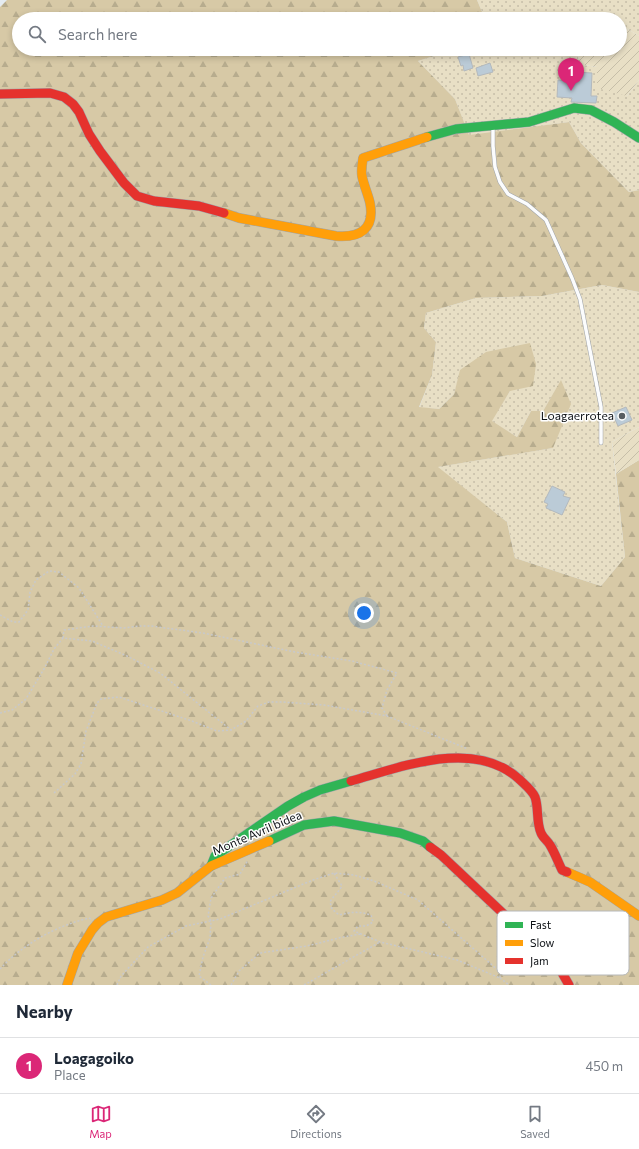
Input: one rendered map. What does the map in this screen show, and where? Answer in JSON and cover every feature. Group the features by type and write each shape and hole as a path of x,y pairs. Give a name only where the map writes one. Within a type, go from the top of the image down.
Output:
{"street":[{"path":"0,94 50,93 64,97 80,112 100,151 124,183 137,196 154,201 199,206 239,218 336,236 350,237 364,232 372,218 368,197 361,175 360,165 363,158 456,129 529,122 574,108 591,110 614,122 639,138"},
{"path":"211,866 215,856 288,806 320,790 428,760 445,758 484,760 501,766 513,774 535,797 538,822 542,833 550,845 562,870 590,882 639,916"},
{"name":"Monte Avril bidea","path":"67,985 78,953 92,930 106,917 162,900 177,893 211,866 304,825 319,822 334,821 400,833 423,841 442,855 501,911"},
{"name":"Monte Avril bidea","path":"563,975 568,985"}],"lane":[{"path":"493,126 492,146 495,168 500,182 508,194 527,204 546,220 580,299 601,408 601,443"}],"path":[{"path":"0,615 13,622 19,622 28,610 30,592 36,580 49,571 59,572 79,588 103,626"},
{"path":"0,713 12,710 26,699 54,649 63,638 64,630 94,626 124,628 151,626 203,633 352,662 397,673 387,690 382,708 386,716"},
{"path":"63,638 92,641 127,656 160,673 231,730"},
{"path":"54,793 75,774 81,764 86,731 98,703 101,699 119,697 192,721 217,731 231,730 246,721 258,706 269,702 324,705 386,716 471,751"},
{"path":"210,985 198,976 210,938 211,921 208,916 211,898 225,878 240,874 250,856 246,850"},
{"path":"334,873 342,886 339,892 332,897 330,902 332,909 339,915 349,912 361,912 371,915 373,922 366,926 358,926 354,931 380,942 457,960 500,978 509,985"},
{"path":"117,985 121,976 148,947 186,926 220,919 313,880 334,873 354,875 374,881 418,900 497,969"},
{"path":"0,969 28,944 72,922 88,918 98,923"},
{"path":"230,985 239,971 260,953 307,946 361,934"},
{"path":"304,985 380,942"}],"shaded area":[{"path":"477,0 639,0 639,36 627,28 627,12 482,12"},
{"path":"627,28 639,36 639,80 627,96 597,88 597,67 578,64 579,56 627,56"},
{"path":"434,56 579,56 578,64 597,67 627,96 639,80 639,190 629,192 581,143 569,122 469,136 455,99 418,61"},
{"path":"602,285 639,292 639,427 612,442 625,557 601,586 515,558 507,522 437,467 553,448 561,381 543,411 531,411 517,437 491,421 510,391 461,370 454,394 439,409 419,408 432,375 436,342 424,328 426,313 476,298 542,296"},
{"path":"639,427 639,460 616,474 612,442"}],"green space":[{"path":"7,0 477,0 482,12 12,12 12,56 434,56 418,61 455,99 469,135 569,122 581,143 629,192 639,190 639,292 602,285 542,296 476,298 426,313 424,328 436,342 432,375 419,407 439,409 454,394 460,370 486,352 530,343 536,364 533,386 510,391 492,421 517,437 531,411 543,411 561,380 571,404 553,448 438,467 507,522 515,558 601,586 625,557 616,474 639,460 639,985 0,985 0,7"}],"building":[{"path":"470,56 473,68 464,71 463,65 461,66 458,57"},
{"path":"490,63 493,72 478,76 476,68"},
{"path":"574,72 592,73 591,96 597,96 596,103 571,102 572,98 557,97 558,80 573,81"},
{"name":"Loagaerrotea","path":"626,407 632,420 618,426 612,413"},
{"path":"552,486 565,492 563,496 570,498 562,515 546,508 548,504 544,502"}],"traffic: fast":[{"path":"427,137 456,129 529,122 574,108 591,110 614,122 639,138"},
{"path":"211,866 215,856 288,806 320,790 351,781"},
{"path":"269,841 304,825 334,821 400,833 423,841 430,847"}],"traffic: slow":[{"path":"224,213 239,218 336,236 359,233 368,225 371,212 370,203 362,176 363,158 427,137"},
{"path":"67,985 78,953 92,930 106,917 162,900 177,893 211,866 269,841"},
{"path":"567,872 590,882 639,916"}],"traffic: jam":[{"path":"0,94 50,93 64,97 73,104 79,112 89,134 100,151 124,183 137,196 154,201 199,206 224,213"},
{"path":"351,781 415,763 437,759 460,758 481,760 501,767 519,779 534,794 539,829 552,848 562,870 567,872"},
{"path":"430,847 441,855 501,911"},
{"path":"563,975 569,985"}],"place":[{"name":"Loagagoiko","path":"571,91"},
{"name":"Loagaerrotea","path":"622,416"}]}
